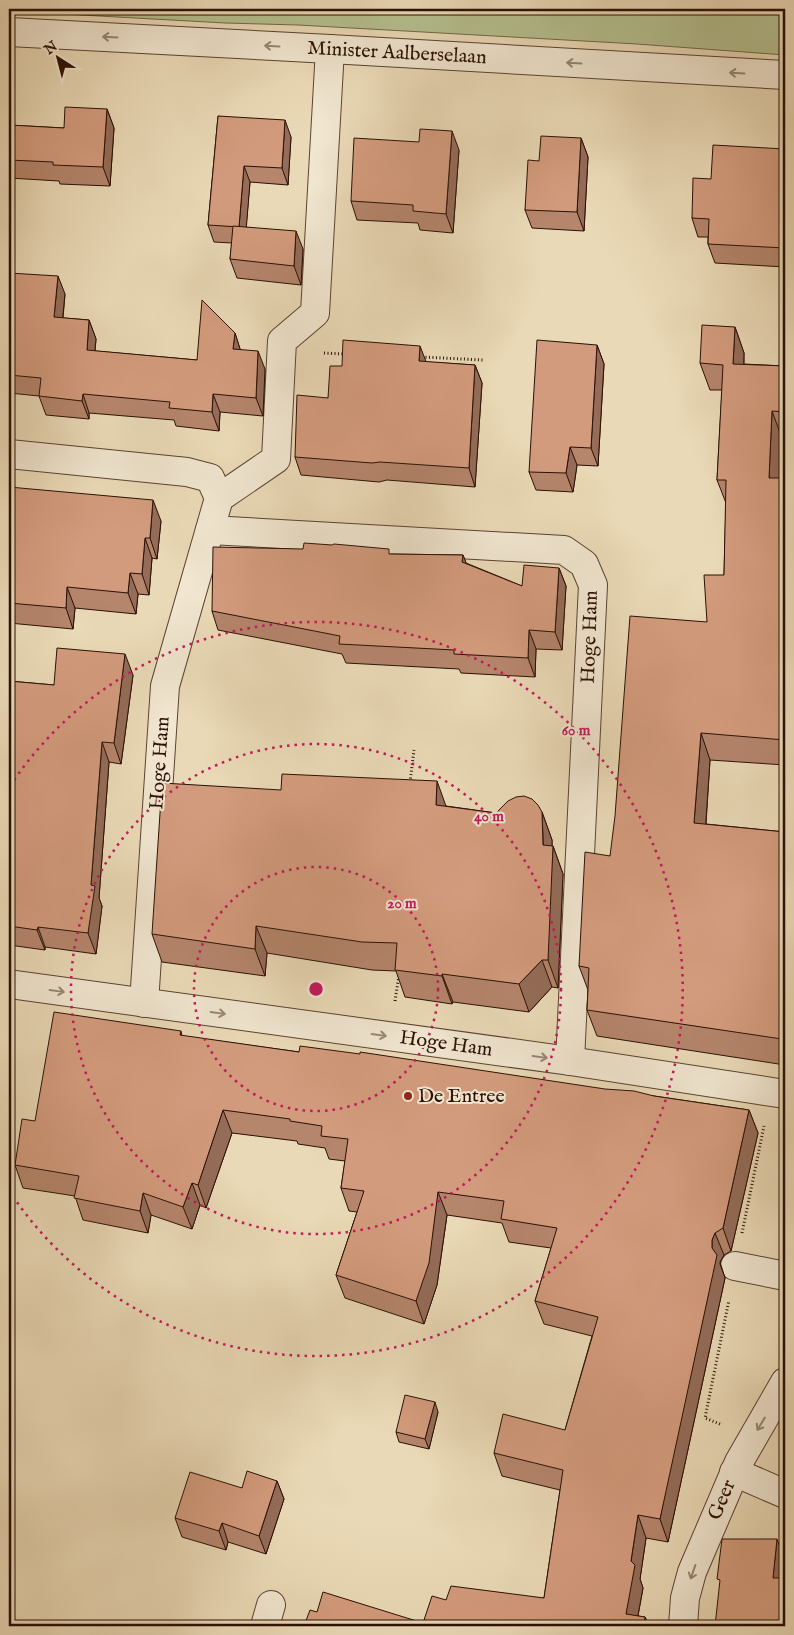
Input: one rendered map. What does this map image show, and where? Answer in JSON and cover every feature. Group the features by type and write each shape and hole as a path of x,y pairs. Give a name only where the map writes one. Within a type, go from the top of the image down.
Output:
{"street":[{"name":"Minister Aalberselaan","path":"9,32 330,48 785,75"},
{"path":"9,454 187,472 210,478 219,498 276,459 282,341 315,314 330,48"},
{"name":"Hoge Ham","path":"144,1003 165,686 219,498"},
{"name":"Hoge Ham","path":"210,530 564,550 584,564 593,585 570,1060"},
{"name":"Hoge Ham","path":"9,984 570,1060 785,1094"},
{"path":"735,1266 785,1276"},
{"name":"Geer","path":"683,1626 685,1598 692,1572 734,1472 785,1382"},
{"path":"734,1472 785,1494"}],"path":[{"path":"282,351 349,354"},
{"path":"416,357 483,360"},
{"path":"410,787 414,750"},
{"path":"391,1037 399,972"}],"green space":[{"path":"9,9 677,9 725,12 729,9 785,9 785,55 637,44 9,11"}],"building":[{"path":"65,107 107,109 103,167 53,165 53,162 9,160 9,125 64,128"},
{"path":"218,116 285,120 282,168 244,166 239,227 208,225"},
{"path":"420,129 452,131 446,214 413,211 413,205 351,201 354,138 419,142"},
{"path":"541,136 581,138 577,212 525,210 528,160 539,161"},
{"path":"713,145 785,149 785,248 708,244 709,219 692,218 693,178 711,179"},
{"path":"233,226 296,231 294,266 230,259"},
{"path":"9,273 58,276 54,317 89,320 87,350 197,360 202,300 235,333 233,349 258,351 256,398 213,394 212,412 169,408 170,402 83,394 82,401 39,396 41,378 9,375"},
{"path":"702,325 735,327 733,364 785,366 785,412 772,411 769,478 785,478 785,668 783,700 785,700 785,740 701,733 694,823 785,832 785,1029 783,1028 782,1039 587,1010 589,968 579,966 585,852 610,856 615,816 630,616 707,622 704,575 724,575 726,480 717,480 723,365 700,363"},
{"path":"343,340 420,346 419,361 475,365 469,468 295,457 297,395 328,398 330,366 342,366"},
{"path":"537,340 597,345 591,448 570,447 566,473 529,472"},
{"path":"9,487 153,500 150,538 145,538 142,574 130,573 128,593 67,587 66,608 9,603"},
{"path":"304,543 389,549 389,554 463,555 462,562 522,586 524,565 559,568 555,632 529,630 528,658 454,654 454,650 339,644 340,636 212,611 213,547 303,549"},
{"path":"57,648 125,654 114,743 102,742 91,885 95,886 88,933 38,927 37,930 9,926 9,681 54,685"},
{"path":"282,774 437,781 436,805 496,813 508,801 516,797 524,796 532,799 542,812 543,845 553,846 548,960 542,960 519,984 395,970 397,943 362,942 256,926 255,949 152,934 162,783 281,790"},
{"path":"54,1012 181,1031 180,1035 299,1052 300,1046 360,1054 360,1052 605,1089 634,1091 654,1096 749,1110 723,1228 715,1233 712,1240 712,1248 717,1255 660,1519 638,1515 631,1561 635,1565 626,1614 645,1617 644,1626 304,1626 310,1610 317,1612 323,1592 423,1623 432,1596 446,1600 451,1586 544,1598 563,1470 494,1453 503,1414 565,1430 598,1317 535,1301 557,1228 501,1219 504,1201 438,1192 429,1263 416,1301 336,1275 364,1191 341,1188 348,1139 321,1136 322,1126 290,1121 290,1119 223,1110 198,1185 192,1183 183,1207 143,1193 140,1211 74,1198 79,1176 15,1165 22,1119 35,1121"},
{"path":"405,1395 435,1402 425,1439 396,1432"},
{"path":"247,1471 277,1481 259,1536 222,1523 219,1531 175,1518 190,1472 242,1488"},
{"path":"722,1539 777,1539 773,1578 785,1578 785,1626 715,1626 720,1580 717,1579"}],"place":[{"name":"De Entree","path":"408,1096"}]}
